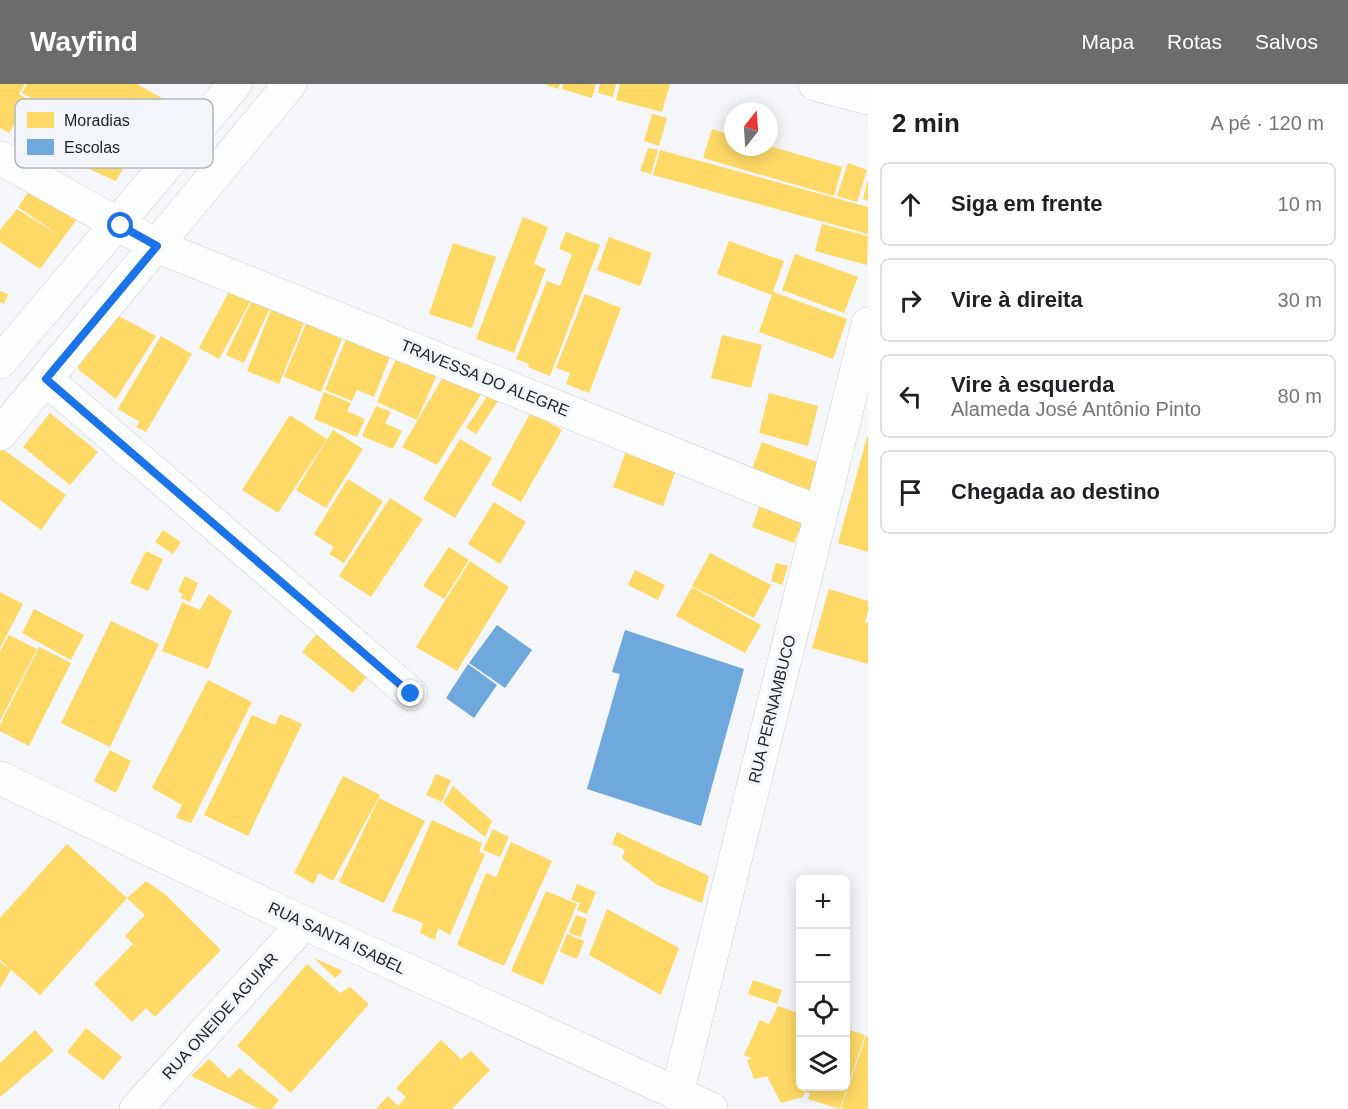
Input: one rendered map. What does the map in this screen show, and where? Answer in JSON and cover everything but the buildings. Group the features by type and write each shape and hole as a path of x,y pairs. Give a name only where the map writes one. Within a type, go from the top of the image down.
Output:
{"street":[{"path":"213,111 235,84"},
{"path":"0,434 154,245 291,84"},
{"path":"816,84 868,98"},
{"path":"0,158 15,167"},
{"path":"17,168 118,226"},
{"path":"0,362 166,168"},
{"name":"TRAVESSA DO ALEGRE","path":"118,226 154,245 820,513"},
{"name":"RUA PERNAMBUCO","path":"669,1101 868,324"},
{"path":"46,379 411,694"},
{"name":"RUA SANTA ISABEL","path":"0,778 669,1101 711,1109"},
{"name":"RUA ONEIDE AGUIAR","path":"136,1109 304,923"}],"route":[{"path":"121,226 157,246 46,379 411,694"}]}
